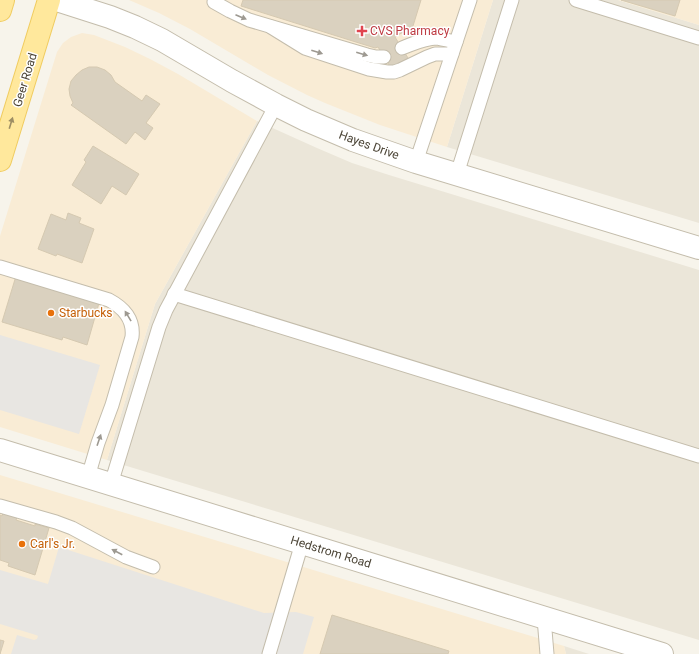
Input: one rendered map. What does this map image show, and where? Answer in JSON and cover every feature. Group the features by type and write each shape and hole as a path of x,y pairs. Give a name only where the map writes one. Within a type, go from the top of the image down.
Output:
{"main road":[{"path":"0,10 3,0"},
{"name":"Geer Road","path":"0,160 49,0"}],"street":[{"name":"Hayes Drive","path":"57,0 110,17 135,27 162,40 276,105 306,120 353,140 416,162 699,248"},
{"name":"Hedstrom Road","path":"0,450 662,654"}],"lane":[{"path":"416,162 470,0"},
{"path":"457,174 512,0"},
{"path":"576,0 699,38"},
{"path":"214,2 239,16 271,27 367,55 384,57"},
{"path":"271,27 305,48 369,69 387,72 400,70 434,54 454,48"},
{"path":"402,48 420,41 437,38 454,48"},
{"path":"111,484 159,327 166,310 276,105"},
{"path":"0,267 104,298 119,306 130,320 133,330 132,337 112,405 98,442 88,477"},
{"path":"174,294 699,456"},
{"path":"0,506 72,528 134,560 152,566"},
{"path":"269,654 302,543"},
{"path":"544,618 547,654"}],"shaded area":[{"path":"129,0 493,0 447,147 380,125 307,95 268,75 190,29"},
{"path":"493,0 618,0 699,25 699,223 447,147"},
{"path":"618,0 699,0 699,25"},
{"path":"82,33 94,35 150,59 257,121 155,304 107,460 0,427 0,236 57,52 63,43 71,37"},
{"path":"257,121 352,163 699,270 699,640 107,460 155,304"},
{"path":"0,335 100,365 79,434 0,410"},
{"path":"0,475 564,646 566,654 0,654"},
{"path":"59,547 264,613 296,612 314,617 303,654 11,654 17,635 34,640 37,639 38,636 0,624 0,570 48,584"},
{"path":"564,646 589,654 566,654"}],"building":[{"name":"CVS Pharmacy","path":"243,0 421,0 413,26 395,37 408,58 391,68 378,47 375,48 241,6"},
{"path":"621,0 680,0 675,16"},
{"path":"89,67 97,67 105,70 111,75 115,82 142,101 146,95 160,104 146,123 153,128 145,140 135,132 126,144 71,105 73,103 69,89 71,81 82,70"},
{"path":"93,146 139,174 126,195 112,186 101,204 72,185 86,162 84,160"},
{"path":"68,213 81,218 79,223 94,229 82,263 57,254 56,256 38,249 51,214 66,220"},
{"name":"Starbucks","path":"16,276 99,303 87,345 63,337 62,340 2,322"},
{"name":"Carl's Jr.","path":"3,513 17,517 16,520 35,526 35,524 49,528 35,575 8,566 9,563 0,560 0,515 2,516"},
{"path":"332,615 449,651 448,654 320,654"},
{"path":"0,640 4,641 0,654"}],"place":[{"name":"CVS Pharmacy","path":"362,31"},
{"name":"Starbucks","path":"51,313"},
{"name":"Carl's Jr.","path":"22,544"}]}
